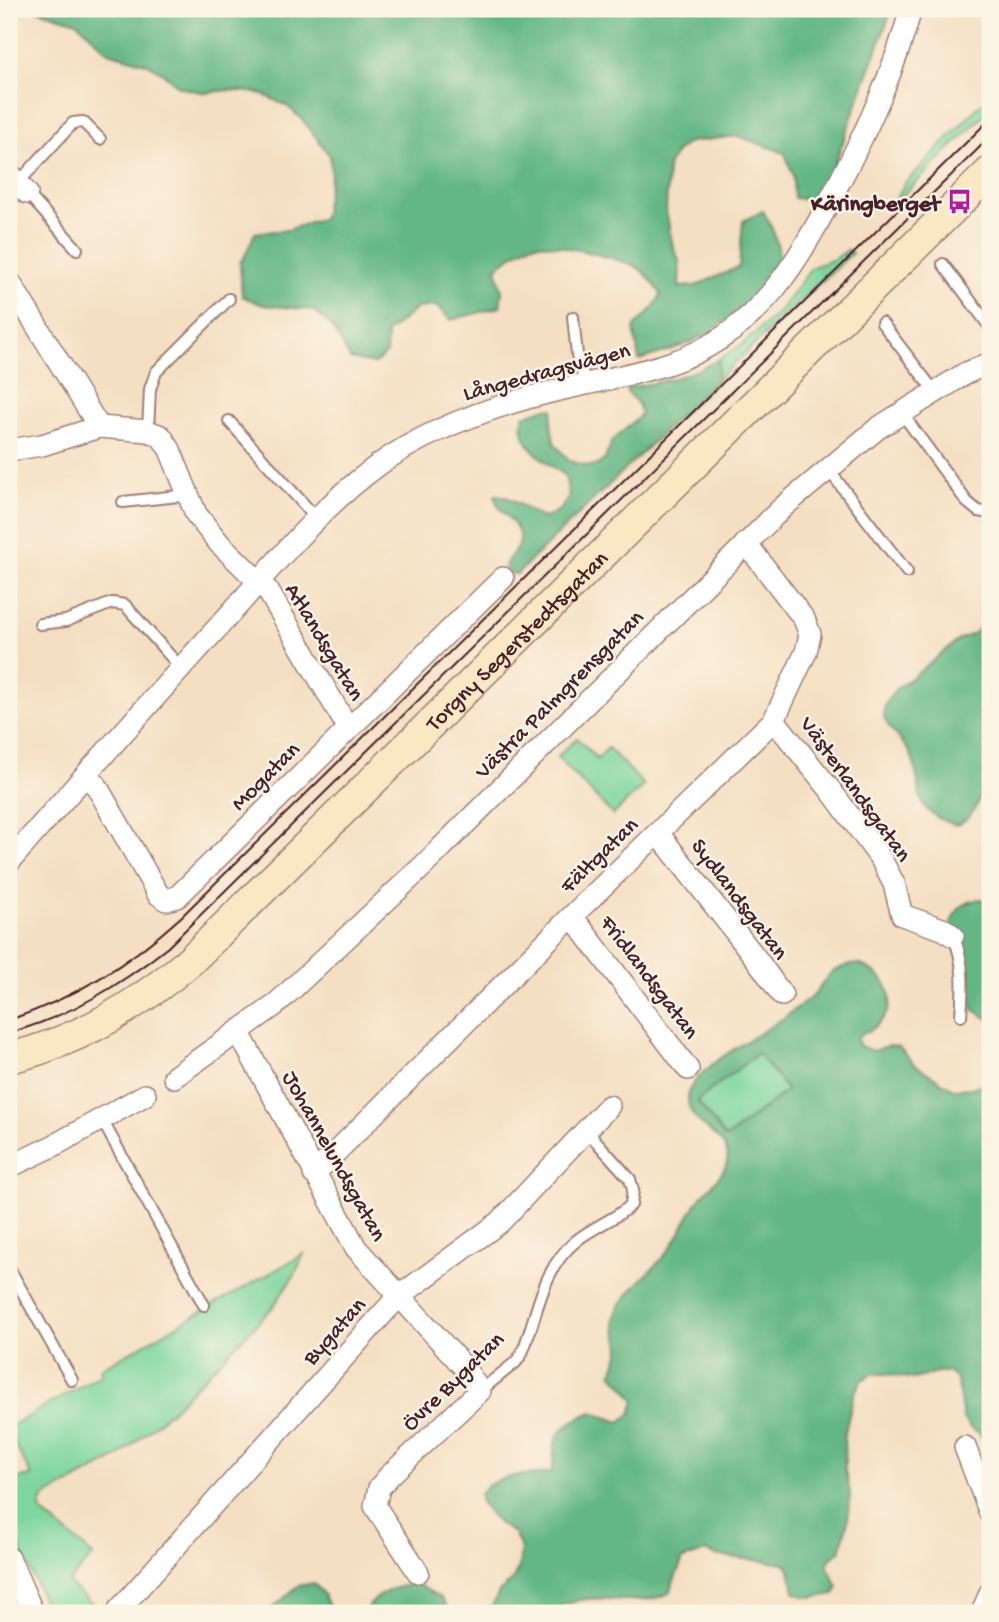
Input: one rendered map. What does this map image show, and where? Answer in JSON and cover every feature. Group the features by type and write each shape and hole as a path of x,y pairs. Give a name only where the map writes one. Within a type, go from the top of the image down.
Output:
{"street":[{"name":"Långedragsvägen","path":"9,862 180,667 316,518 379,465 398,452 457,422 495,408 672,363 693,354 731,331 763,304 802,252 870,126 901,47 911,9"},
{"name":"Torgny Segerstedtsgatan","path":"9,1058 66,1039 110,1018 149,994 190,961 990,174"},
{"path":"9,281 99,427"},
{"name":"Västra Palmgrensgatan","path":"174,1077 274,1006 423,866 746,542 828,469 901,412 966,373 990,363"},
{"path":"9,450 42,445 99,427 148,431"},
{"name":"Atlandsgatan","path":"148,431 166,442 202,523 268,591 348,728"},
{"name":"Fältgatan","path":"314,1174 572,916 774,720 806,652 810,634 804,619 746,542"},
{"name":"Mogatan","path":"86,775 96,785 158,894 162,899 172,900 503,578"},
{"name":"Västerlandsgatan","path":"774,720 881,859 894,884 902,915 945,930 953,936"},
{"name":"Sydlandsgatan","path":"658,833 782,995"},
{"name":"Fridlandsgatan","path":"572,916 688,1069"},
{"name":"Johannelundsgatan","path":"239,1033 356,1248 463,1366 480,1391"},
{"path":"9,1167 145,1095"},
{"name":"Bygatan","path":"118,1611 401,1296 500,1222 608,1106"},
{"name":"Övre Bygatan","path":"418,1572 400,1542 377,1513 375,1498 389,1476 480,1391"},
{"path":"965,1447 990,1513"},
{"path":"9,1558 33,1613"},
{"path":"982,1613 990,1593"}],"lane":[{"path":"77,249 18,183 73,123 83,122 100,139"},
{"path":"943,264 990,327"},
{"path":"148,431 150,390 156,372 229,299"},
{"path":"573,317 577,355 586,385"},
{"path":"882,323 935,392"},
{"path":"901,412 967,502 978,511 990,513"},
{"path":"229,421 316,518"},
{"path":"828,469 907,572"},
{"path":"123,502 188,495"},
{"path":"40,624 66,621 112,603 125,604 180,667"},
{"path":"953,936 962,976 961,1016"},
{"path":"102,1120 204,1305"},
{"name":"Övre Bygatan","path":"480,1391 516,1362 522,1353 550,1272 561,1256 583,1235 631,1205 633,1190 630,1179 586,1131"},
{"path":"9,1268 72,1380"}],"green space":[{"path":"34,9 892,9 825,190 814,201 794,198 793,176 785,153 738,136 689,142 677,151 668,166 666,211 673,247 680,262 679,287 695,286 739,267 743,221 763,211 776,240 779,271 740,309 714,329 687,344 639,360 634,328 661,294 646,275 635,266 616,259 567,248 533,244 518,251 496,268 502,291 500,307 451,320 436,306 417,308 387,333 386,354 374,364 350,359 329,324 313,310 263,305 242,296 240,262 255,233 288,230 323,218 331,174 330,156 302,119 287,106 260,93 228,90 205,93 179,87 146,63 108,52 77,22"},
{"path":"990,98 990,109 891,207 905,183 978,107"},
{"path":"848,250 852,253 717,380 719,359 744,343 778,313 812,267 832,260"},
{"path":"719,359 717,380 517,574 512,574 505,568 520,538 515,526 496,501 495,495 508,498 545,518 561,509 569,496 565,475 541,458 528,443 522,426 524,416 546,408 553,409 551,422 554,442 569,461 588,466 598,465 605,459 612,441 638,418 641,412 627,388 680,376"},
{"path":"990,618 990,776 970,815 957,825 941,819 924,805 910,753 889,727 884,714 885,706 900,685 960,639 973,634"},
{"path":"577,738 597,759 608,748 644,785 613,815 557,757"},
{"path":"980,899 990,901 990,1020 973,1009 964,945 951,923 962,906"},
{"path":"859,964 883,981 890,997 886,1014 857,1039 860,1046 872,1051 889,1046 899,1047 914,1064 953,1089 971,1088 990,1082 990,1443 970,1428 963,1418 957,1380 948,1372 914,1379 872,1374 861,1381 854,1394 844,1436 845,1471 850,1492 848,1520 840,1552 830,1559 827,1566 838,1587 835,1594 809,1597 794,1592 790,1570 785,1564 714,1555 706,1551 683,1559 669,1593 658,1597 638,1600 582,1600 550,1610 550,1613 483,1613 490,1610 499,1592 512,1581 519,1567 521,1548 514,1533 500,1525 481,1504 480,1493 487,1486 504,1478 551,1473 558,1437 567,1426 579,1418 592,1412 620,1422 631,1414 635,1400 612,1373 620,1348 615,1324 616,1313 629,1293 670,1249 698,1201 725,1168 728,1156 725,1147 700,1123 688,1104 689,1092 695,1081 734,1049 809,999 831,973","holes":["758,1053 787,1090 726,1138 697,1101"]},
{"path":"758,1053 787,1090 726,1138 697,1101"},
{"path":"304,1254 295,1274 273,1307 171,1411 118,1457 46,1496 40,1504 41,1511 93,1555 68,1583 103,1613 49,1613 9,1523 9,1482 32,1476 9,1434 9,1427 102,1374 100,1369"},
{"path":"314,1583 324,1595 332,1613 267,1613 298,1586"},
{"path":"417,1584 441,1598 450,1613 363,1613 374,1600 386,1592"}],"tram line":[{"path":"9,1020 56,1001 100,978 141,950 181,917 990,119"},
{"path":"9,1033 73,1009 112,987 168,947 990,137"}],"place":[{"name":"Käringberget","path":"960,202"}]}
